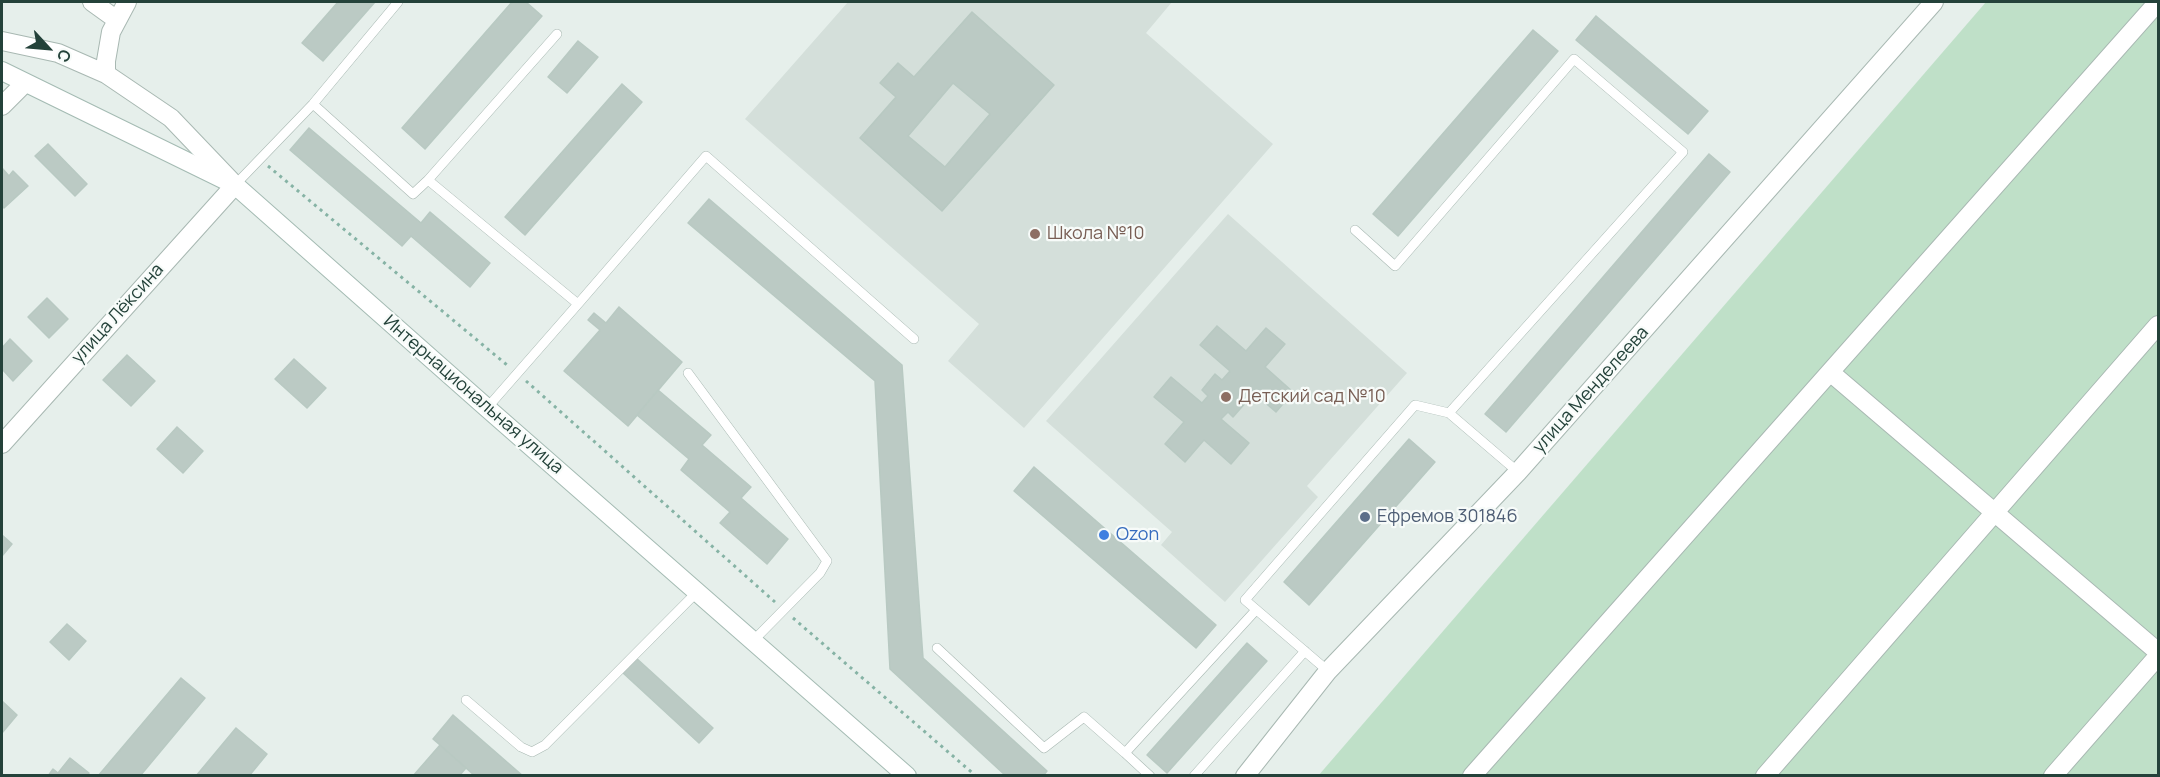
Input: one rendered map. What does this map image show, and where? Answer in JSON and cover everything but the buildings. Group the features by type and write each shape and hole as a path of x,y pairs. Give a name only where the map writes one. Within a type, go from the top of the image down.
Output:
{"street":[{"path":"92,2 117,20"},
{"path":"106,74 111,32 127,2"},
{"name":"улица Менделеева","path":"1245,776 1328,671 1518,472 1934,2"},
{"path":"1472,776 2158,2"},
{"path":"2,41 58,53 106,74 171,118 235,185"},
{"name":"Интернациональная улица","path":"2,71 235,185 907,776"},
{"path":"2,106 25,83"},
{"name":"улица Лёксина","path":"2,444 235,185"},
{"path":"1765,776 2158,325"},
{"path":"1830,372 1996,512 2158,654 2054,776"}],"lane":[{"path":"235,185 313,104 398,2"},
{"path":"313,104 413,194 557,34"},
{"path":"1355,230 1395,266 1574,59 1683,152 1449,413"},
{"path":"487,408 706,156 914,339"},
{"path":"428,180 578,304"},
{"path":"688,373 827,561 820,573 753,641"},
{"path":"1328,671 1245,600 1415,405 1449,413 1518,472"},
{"path":"466,700 522,747 532,752 545,745 697,592"},
{"path":"1125,753 1256,609"},
{"path":"937,648 1044,748 1084,717 1150,776"},
{"path":"1194,776 1305,651"}],"path":[{"path":"261,159 517,373 784,610 976,776"}],"shaded area":[{"name":"Школа №10","path":"848,2 1172,2 1146,33 1273,144 1024,428 948,361 979,324 745,119"},
{"name":"Детский сад №10","path":"1228,214 1407,373 1307,486 1318,497 1225,602 1161,545 1172,532 1046,421"}],"green space":[{"path":"1986,2 2158,2 2158,775 1318,776"}],"place":[{"name":"Школа №10","path":"1035,234"},
{"name":"Детский сад №10","path":"1226,397"},
{"name":"Ефремов 301846","path":"1365,517"},
{"name":"Ozon","path":"1104,535"}]}
